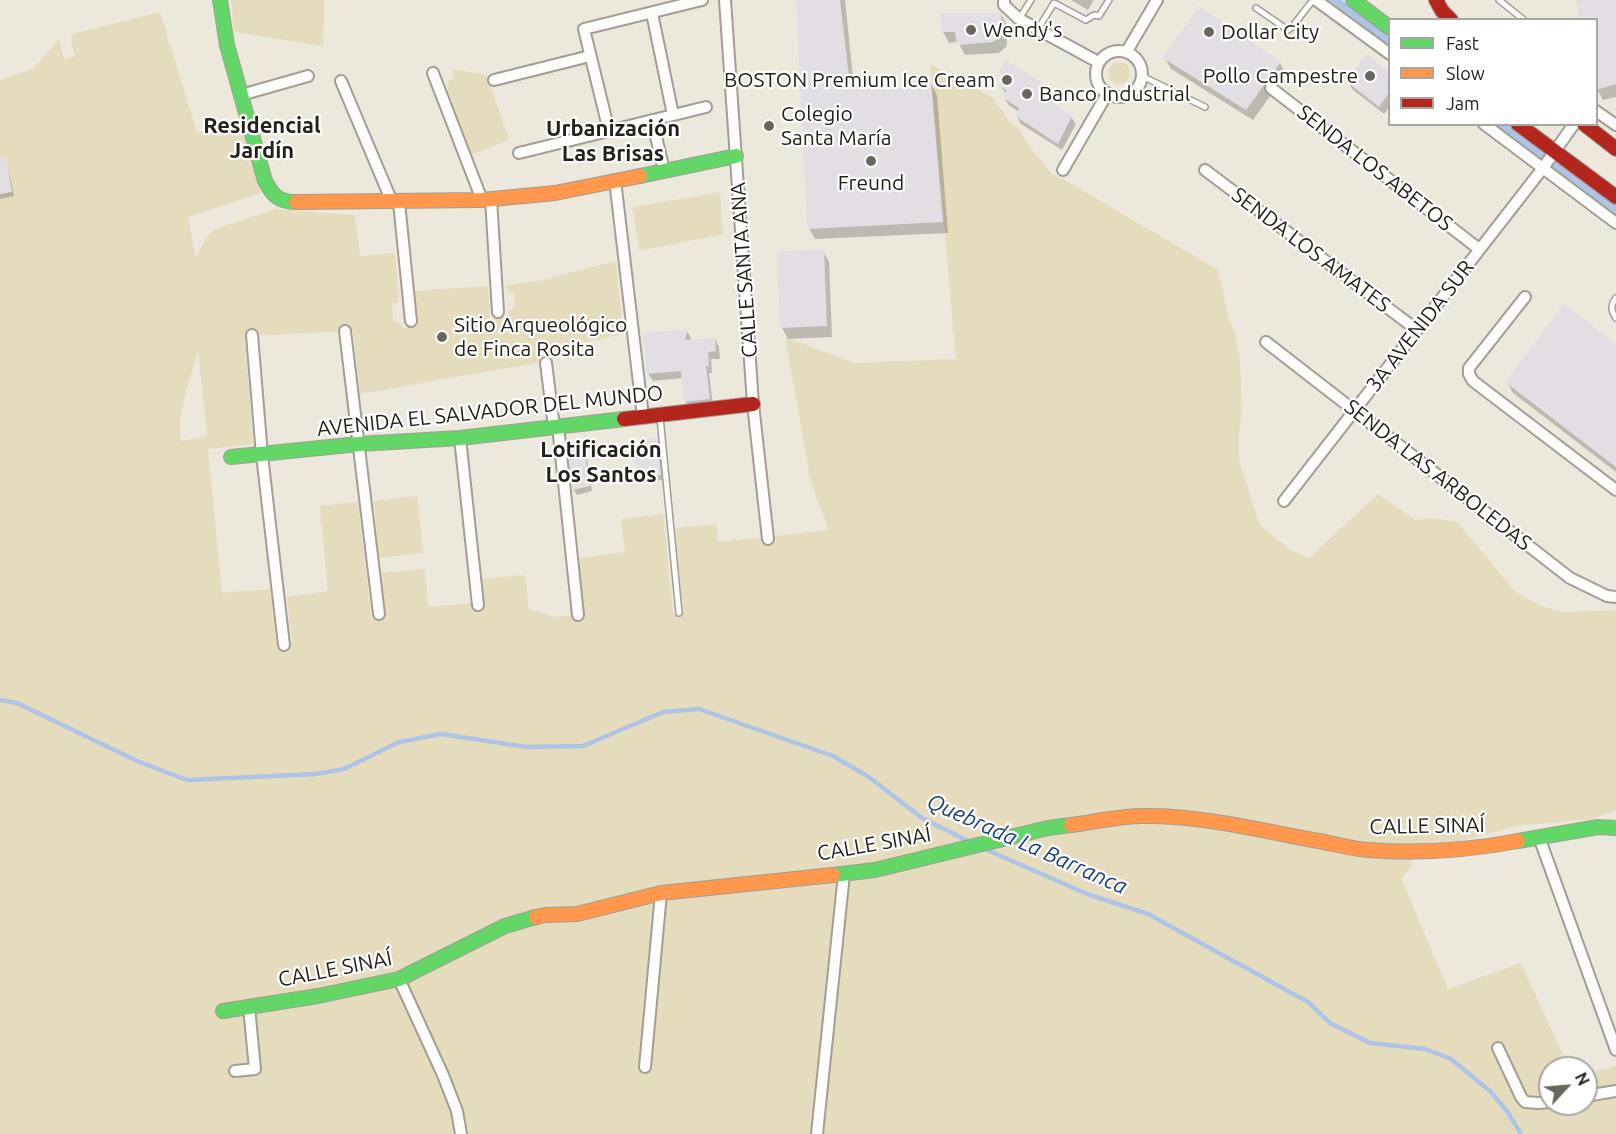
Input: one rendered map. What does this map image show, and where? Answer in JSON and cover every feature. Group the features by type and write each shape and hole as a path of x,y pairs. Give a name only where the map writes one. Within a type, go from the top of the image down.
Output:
{"main road":[{"path":"220,0 227,45 265,181 270,191 284,202 487,200 555,193 736,156"},
{"path":"1353,0 1388,27"},
{"path":"1436,0 1449,18"},
{"path":"1521,126 1616,197"},
{"path":"1587,126 1616,149"},
{"name":"AVENIDA EL SALVADOR DEL MUNDO","path":"231,458 358,444 460,438 753,404"},
{"name":"CALLE SINAÍ","path":"223,1011 399,980 505,926 522,920 545,915 577,914 661,893 875,870 1048,828 1142,816 1181,818 1367,850 1393,851 1490,846 1598,827 1616,828"}],"street":[{"path":"609,131 584,29 702,0"},
{"name":"CALLE SANTA ANA","path":"725,0 753,404 768,539"},
{"path":"1004,0 1004,5 1019,19 1098,62"},
{"path":"1127,51 1157,0"},
{"path":"1314,0 1388,53"},
{"path":"652,13 673,115"},
{"path":"1112,51 1127,51 1139,61 1142,68 1140,84 1129,95 1122,97 1107,94 1097,82 1095,74 1098,62 1112,51"},
{"path":"494,80 590,56"},
{"path":"433,73 487,200 498,312"},
{"path":"241,95 308,76"},
{"path":"340,81 395,202 411,321"},
{"name":"SENDA LOS ABETOS","path":"1271,88 1479,249"},
{"path":"1063,170 1107,94"},
{"path":"519,153 706,107"},
{"path":"1598,112 1616,125"},
{"path":"652,120 664,170"},
{"path":"1487,126 1616,223"},
{"name":"3A AVENIDA SUR","path":"1284,501 1543,168 1573,126"},
{"name":"SENDA LOS AMATES","path":"1205,170 1417,330"},
{"path":"615,180 643,417"},
{"path":"1525,297 1469,368 1469,374 1473,381 1616,490"},
{"path":"345,331 380,614"},
{"path":"252,335 262,455 284,645"},
{"name":"SENDA LAS ARBOLEDAS","path":"1266,342 1570,578 1607,596 1616,597"},
{"path":"546,363 556,427 578,615"},
{"path":"460,438 478,605"},
{"path":"1539,837 1616,1050"},
{"path":"817,1134 844,874"},
{"path":"645,1067 661,893"},
{"path":"399,980 443,1075 457,1111 461,1134"},
{"path":"235,1071 255,1069 249,1007"},
{"path":"1498,1048 1521,1097 1525,1101 1538,1103"},
{"path":"1598,1094 1616,1091"}],"lane":[{"path":"1019,19 1031,0"},
{"path":"1038,29 1054,3 1086,20 1094,15 1099,16 1109,0"},
{"path":"1256,8 1288,30 1314,0"},
{"path":"1499,0 1522,18"},
{"path":"1142,76 1205,107"},
{"path":"1616,298 1611,306 1616,318"},
{"path":"660,415 679,613"}],"shaded area":[{"path":"231,0 324,0 323,46 234,32"},
{"path":"160,12 197,133 239,120 260,193 188,217 196,259 204,243 215,229 275,209 355,215 360,256 395,253 399,298 398,302 392,305 393,321 400,323 403,328 418,326 415,291 488,286 490,318 508,317 509,310 515,307 514,292 509,292 505,285 538,281 616,261 623,334 540,353 541,362 360,394 353,331 245,336 253,444 208,449 222,593 270,589 276,640 284,645 292,642 287,597 328,591 320,506 358,502 371,615 386,613 381,573 425,569 428,607 471,603 483,606 481,579 525,575 529,609 555,617 584,614 578,558 625,552 621,519 663,514 673,613 683,613 675,528 716,524 718,542 829,530 811,483 785,337 854,363 956,359 930,64 993,98 1052,174 1218,270 1240,360 1242,411 1239,460 1259,524 1290,550 1309,558 1378,494 1415,520 1432,518 1457,522 1516,592 1538,605 1562,612 1616,610 1616,810 1593,819 1517,826 1412,854 1412,866 1401,878 1448,989 1521,963 1564,1056 1538,1056 1538,1116 1598,1116 1598,1071 1616,1066 1616,1134 0,1134 0,80 34,68 59,39 64,60 75,56 71,40 73,34","holes":["198,349 207,436 181,441 182,406"]},
{"path":"1119,62 1127,65 1130,73 1127,81 1119,84 1111,81 1108,73 1111,65"},
{"path":"452,69 487,75 509,140 471,155 448,91 448,82 454,77"},
{"path":"720,192 723,234 639,251 633,207"},
{"path":"417,496 423,553 379,558 374,501"}],"building":[{"name":"Freund","path":"796,0 840,0 850,86 886,84 888,89 931,83 943,222 807,229"},
{"path":"1576,0 1616,0 1616,84 1598,89 1598,18 1580,18"},
{"name":"Dollar City","path":"1199,6 1281,62 1246,110 1163,58"},
{"name":"Wendy's","path":"940,13 1001,13 1000,36 993,42 957,45 955,32 941,32"},
{"name":"Pollo Campestre","path":"1367,54 1388,71 1388,94 1379,107 1346,81"},
{"path":"1006,60 1052,89 1046,99 1072,116 1058,144 1015,116 1019,108 1003,98 1006,90 998,85 1005,75 999,72"},
{"path":"0,158 6,158 12,192 0,194"},
{"path":"824,250 827,326 780,328 777,251"},
{"path":"1564,304 1616,344 1616,467 1505,382"},
{"path":"688,329 685,340 715,338 716,351 708,352 709,366 706,366 710,399 684,402 681,371 647,374 643,333"},
{"path":"657,437 661,475 638,478 634,446 647,444 647,439"},
{"path":"584,446 590,486 572,490 568,447"}],"waterway":[{"path":"1329,0 1388,44"},
{"path":"1499,126 1616,215"},
{"name":"Quebrada La Barranca","path":"0,700 17,703 137,761 187,780 316,774 344,769 399,742 441,734 527,747 583,746 663,712 699,709 833,756 869,777 922,818 972,843"},
{"name":"Quebrada La Barranca","path":"985,849 1087,894 1148,914 1308,1002 1330,1023 1370,1043 1425,1049 1451,1059 1490,1091 1507,1111 1521,1134"}],"traffic: fast":[{"path":"220,0 227,45 265,181 277,197 285,201 296,202"},
{"path":"1353,0 1388,26"},
{"path":"640,176 736,156"},
{"path":"231,457 359,444 460,438 624,419"},
{"path":"833,875 875,870 1048,828 1071,825"},
{"path":"1518,841 1598,827 1616,828"},
{"path":"223,1011 318,996 399,979 505,926 536,917"}],"traffic: slow":[{"path":"296,202 482,200 555,193 640,176"},
{"path":"1071,825 1134,816 1165,816 1231,824 1356,849 1406,852 1481,847 1518,841"},
{"path":"536,917 577,914 661,893 833,875"}],"traffic: jam":[{"path":"1436,0 1449,18"},
{"path":"1521,126 1616,197"},
{"path":"1587,126 1616,149"},
{"path":"624,419 753,404"}],"place":[{"name":"Wendy's","path":"971,30"},
{"name":"Dollar City","path":"1209,32"},
{"name":"Pollo Campestre","path":"1370,76"},
{"name":"BOSTON Premium Ice Cream","path":"1007,80"},
{"name":"Banco Industrial","path":"1027,94"},
{"name":"Colegio Santa María","path":"769,126"},
{"name":"Freund","path":"871,161"},
{"name":"Sitio Arqueológico de Finca Rosita","path":"442,337"}],"district":[{"name":"Residencial Jardín","path":"262,138"},
{"name":"Urbanización Las Brisas","path":"613,142"},
{"name":"Lotificación Los Santos","path":"601,462"}]}
